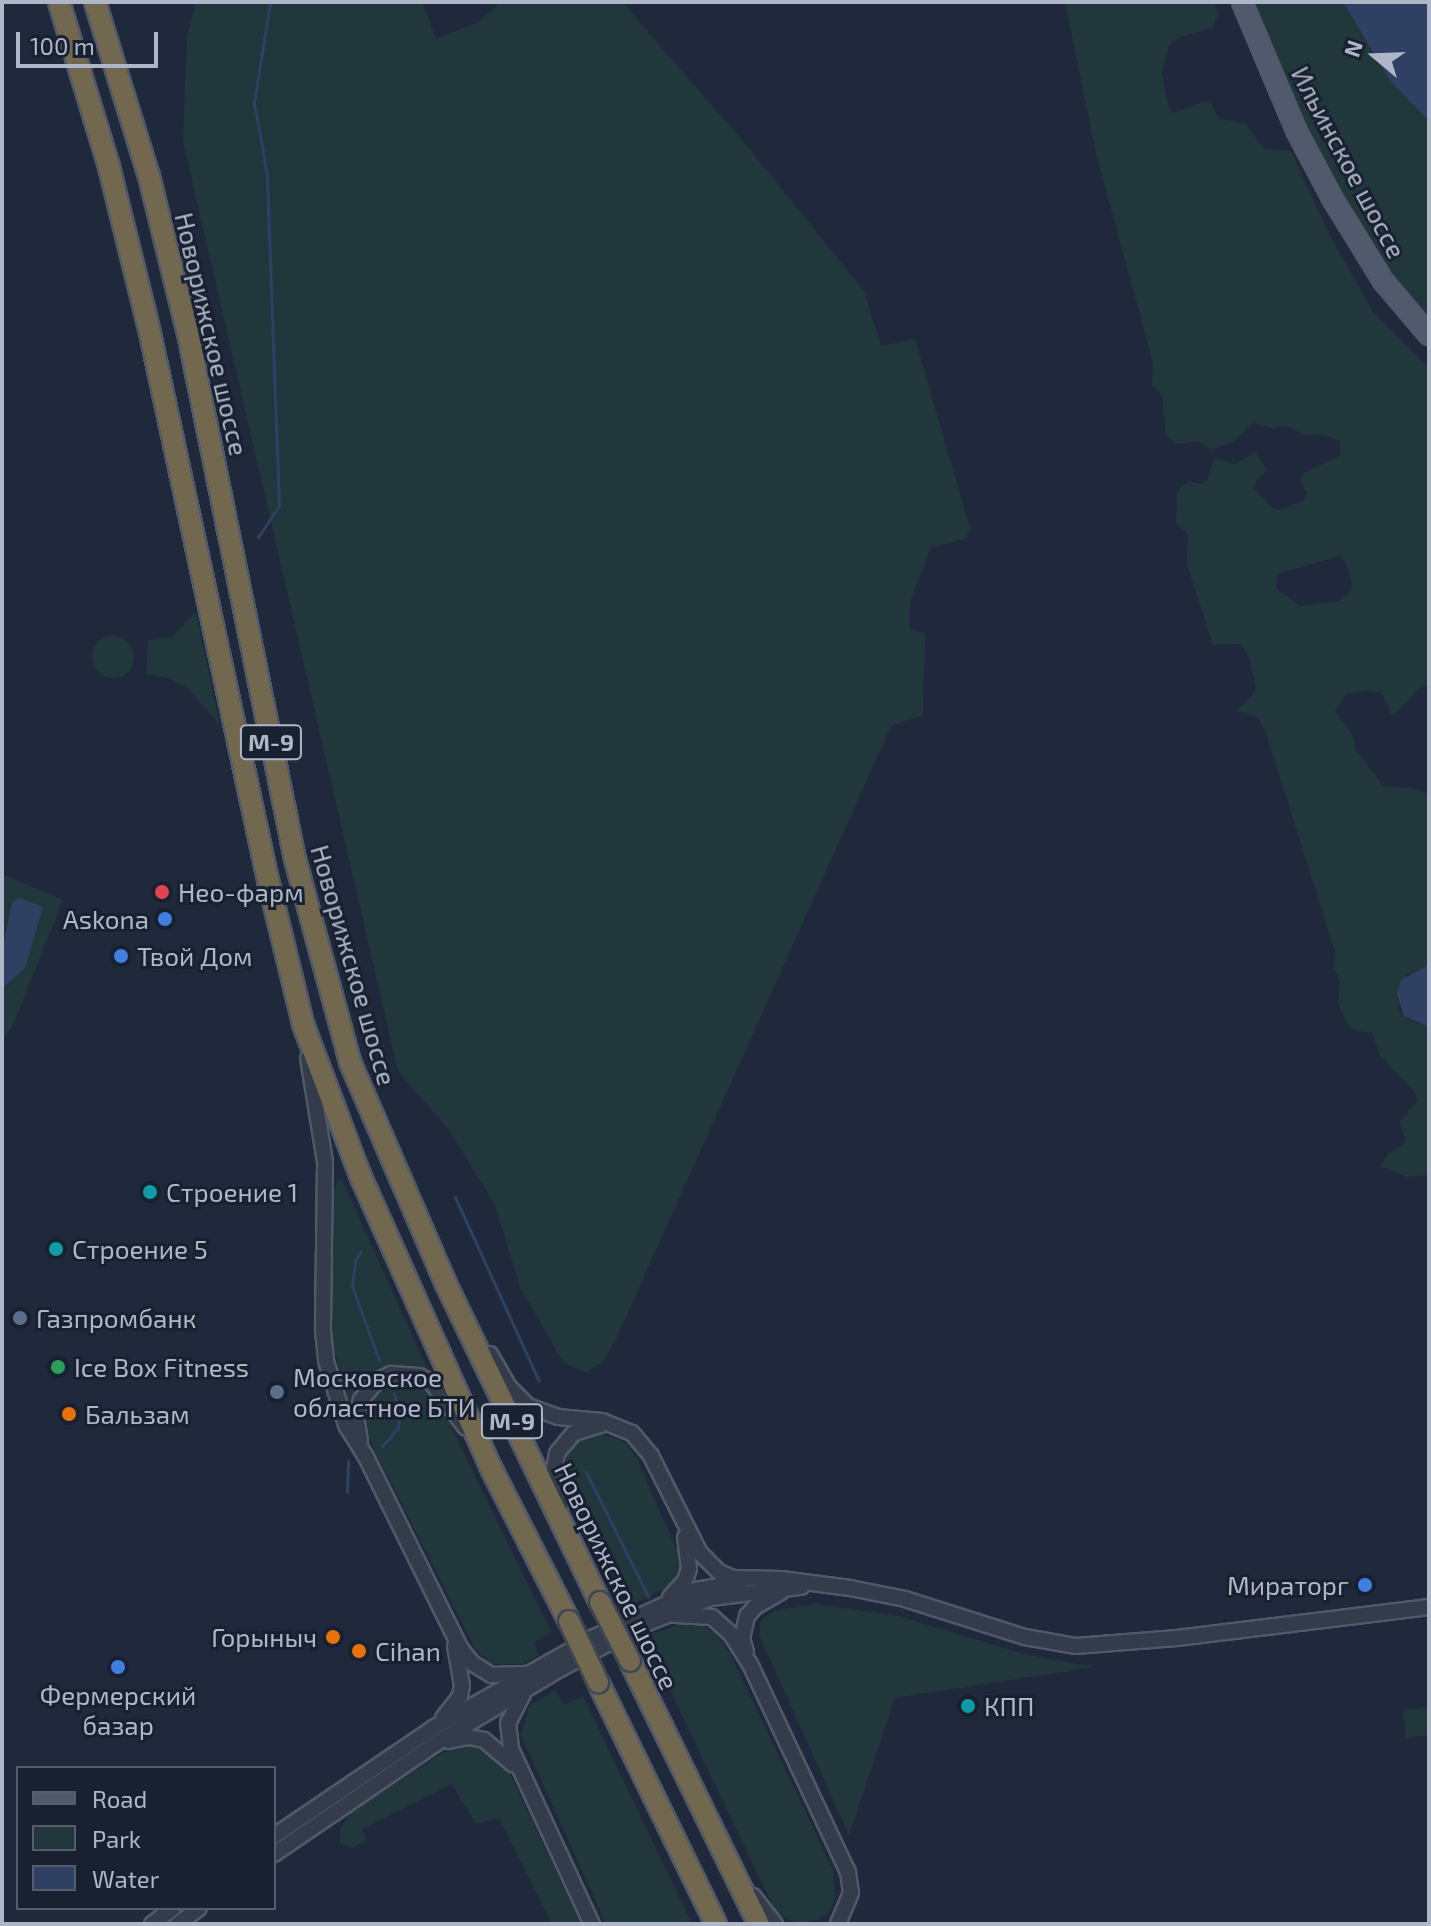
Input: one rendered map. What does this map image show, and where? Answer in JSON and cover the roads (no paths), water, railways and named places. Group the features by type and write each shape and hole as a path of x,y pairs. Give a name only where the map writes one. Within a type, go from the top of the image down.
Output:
{"highway":[{"name":"М-9","path":"59,2 104,152 150,333 268,880 301,1015 360,1175 492,1470 716,1924"},
{"name":"Новорижское шоссе","path":"95,2 149,176 187,329 295,859 319,959 350,1062 445,1282 578,1560 720,1840 771,1923"}],"main road":[{"name":"Ильинское шоссе","path":"1242,2 1296,130 1332,198 1383,281 1429,335"}],"street":[{"name":"М-9","path":"301,1015 325,1162 323,1331 326,1361 346,1425 366,1457"},
{"name":"М-9","path":"445,1282 520,1400 544,1413 613,1424 632,1433 651,1456 681,1521 700,1553 719,1572 733,1578 761,1579"},
{"name":"М-9","path":"492,1470 432,1383 406,1373 391,1374 377,1381 361,1400 357,1433 366,1457 461,1649 481,1670 502,1677 528,1674"},
{"name":"М-9","path":"578,1560 574,1536 557,1492 554,1469 557,1453 574,1433 596,1425 613,1424"},
{"name":"М-9","path":"659,1611 676,1593 689,1569 681,1521"},
{"path":"276,1853 437,1735 525,1691 696,1590 761,1579 817,1585 905,1599 1025,1637 1076,1646 1177,1638 1429,1607"},
{"path":"276,1835 437,1735 528,1674 659,1611 711,1598 817,1585"},
{"path":"750,1664 742,1638 747,1616 755,1607 785,1589"},
{"path":"659,1611 712,1617 731,1634 750,1664 848,1872 851,1893 838,1924"},
{"name":"М-9","path":"437,1735 462,1686 462,1671 448,1626"},
{"path":"525,1691 508,1723 511,1749 592,1924"},
{"path":"437,1735 484,1740 508,1757 521,1774"},
{"name":"М-9","path":"673,1833 707,1924"},
{"path":"826,1924 841,1907 848,1872"},
{"path":"152,1924 170,1910"},
{"path":"178,1924 196,1910"}],"water":[{"path":"1343,2 1429,2 1429,121 1391,82"},
{"path":"19,898 43,907 25,968 2,989 2,951 12,903"},
{"path":"1429,964 1429,1027 1404,1016 1397,995 1401,980"}],"waterway":[{"path":"258,537 279,506 267,175 254,103 270,2"},
{"path":"455,1197 539,1381"},
{"path":"361,1251 355,1261 352,1286 379,1360"},
{"path":"382,1446 398,1428 399,1412 394,1394"},
{"path":"347,1492 348,1461"},
{"path":"586,1472 648,1596"}],"place":[{"name":"Нео-фарм","path":"162,892"},
{"name":"Askona","path":"165,919"},
{"name":"Твой Дом","path":"121,956"},
{"name":"Строение 1","path":"150,1192"},
{"name":"Строение 5","path":"56,1249"},
{"name":"Газпромбанк","path":"20,1318"},
{"name":"Ice Box Fitness","path":"58,1367"},
{"name":"Московское областное БТИ","path":"277,1392"},
{"name":"Бальзам","path":"69,1414"},
{"name":"Мираторг","path":"1365,1585"},
{"name":"Горыныч","path":"333,1637"},
{"name":"Cihan","path":"359,1651"},
{"name":"Фермерский базар","path":"118,1667"},
{"name":"КПП","path":"968,1706"}]}
